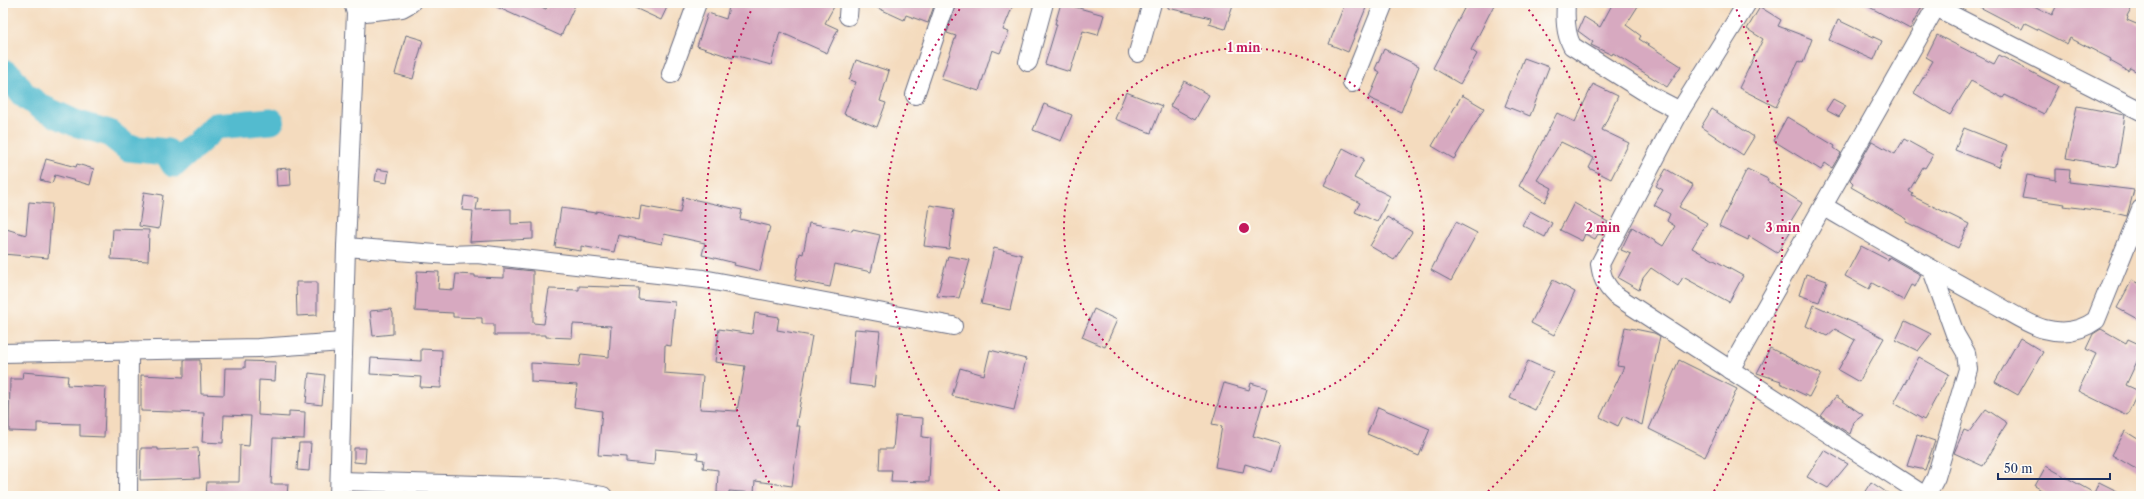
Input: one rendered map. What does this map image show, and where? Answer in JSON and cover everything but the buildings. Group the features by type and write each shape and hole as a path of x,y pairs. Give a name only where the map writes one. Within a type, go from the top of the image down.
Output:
{"street":[{"path":"411,3 402,8 355,8 339,488 549,492 603,496"},
{"path":"671,74 697,3"},
{"path":"915,95 946,3"},
{"path":"1028,62 1044,3"},
{"path":"1138,53 1152,3"},
{"path":"1352,83 1384,3"},
{"path":"1566,3 1565,19 1568,39 1572,46 1653,97 1680,111"},
{"path":"1747,3 1680,111 1600,264 1601,275 1606,286 1615,295 1925,496 1936,476 1968,369 1966,353 1955,334 1932,270"},
{"path":"1730,370 1937,5 2141,111"},
{"path":"1823,206 1932,270 2044,329 2066,331 2085,328 2096,320 2141,209"},
{"path":"346,247 448,255 477,254 703,279 953,326"},
{"path":"3,352 258,348 343,342"},
{"path":"128,496 129,350"}],"waterway":[{"path":"3,72 11,77 23,94 42,108 75,123 109,133 128,148 167,152 174,164 216,126 271,121"}]}
